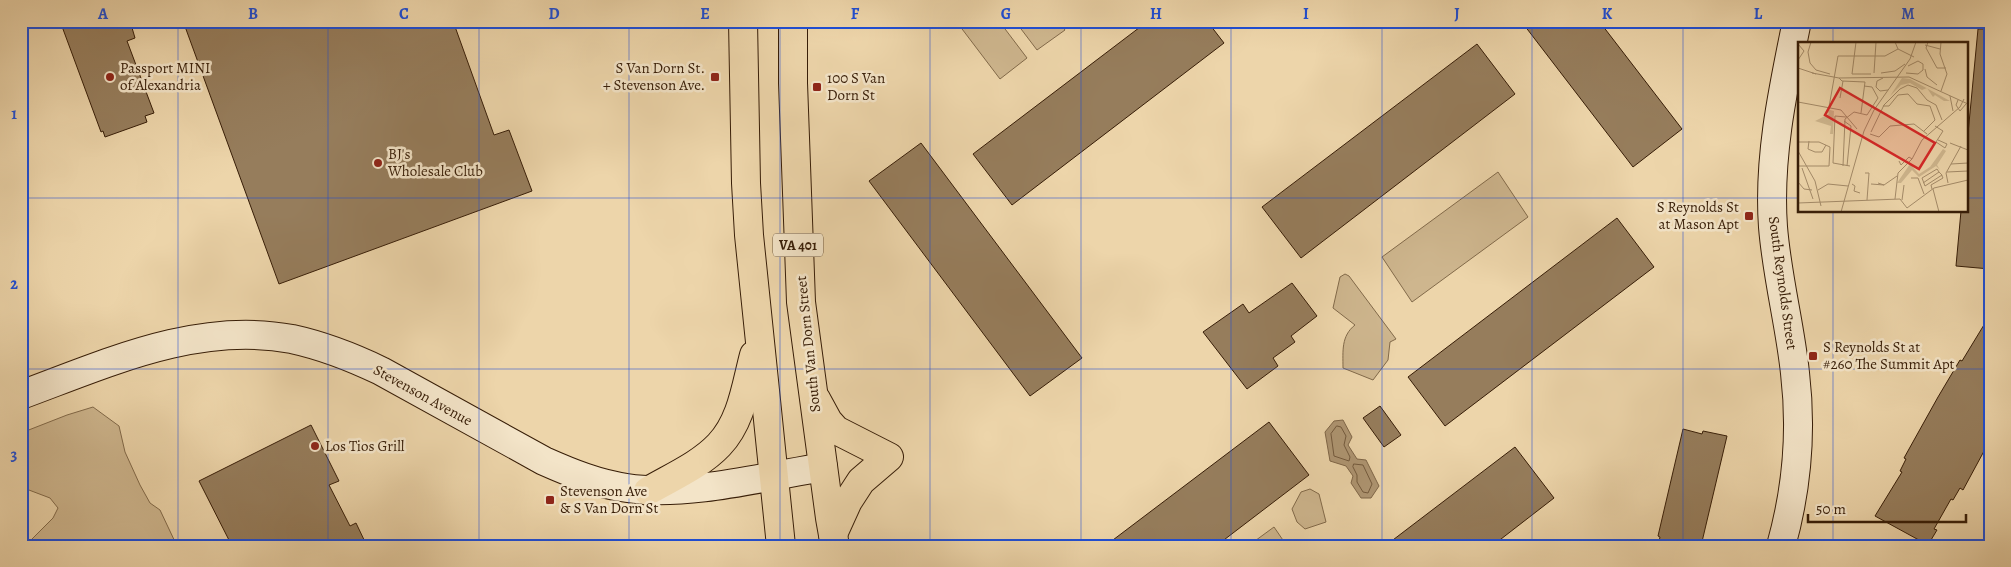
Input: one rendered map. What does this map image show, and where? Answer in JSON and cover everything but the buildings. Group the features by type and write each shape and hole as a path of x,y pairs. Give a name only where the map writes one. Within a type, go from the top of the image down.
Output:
{"main road":[{"name":"VA 401","path":"743,21 746,192 758,336 780,546"},
{"name":"South Van Dorn Street","path":"794,21 793,83 801,302 834,540"},
{"path":"648,491 697,463 720,444 727,435 741,405 758,336"},
{"path":"812,391 828,421 836,430 889,457 861,481 848,501 834,540"}],"street":[{"name":"South Reynolds Street","path":"1781,546 1789,516 1796,475 1799,424 1795,373 1773,227 1773,165 1784,82 1797,21"},
{"name":"Stevenson Avenue","path":"21,395 155,347 190,339 241,335 290,339 340,353 381,371 544,461 609,485 648,491 689,488 823,467"}],"shaded area":[{"path":"956,21 999,21 1027,58 1000,79"},
{"path":"1015,21 1058,21 1065,30 1037,50"},
{"path":"1498,172 1528,217 1412,302 1382,257"},
{"path":"1345,274 1349,276 1396,339 1390,342 1388,360 1373,380 1343,368 1345,339 1350,329 1355,325 1333,308 1340,277"},
{"path":"93,407 119,426 125,452 140,485 150,503 160,510 177,546 25,546 53,518 58,508 50,498 21,487 21,433"},
{"path":"1310,489 1319,494 1326,522 1305,529 1297,522 1292,509 1301,492"},
{"path":"1274,527 1287,546 1248,546"}],"water":[{"path":"1343,420 1352,437 1348,445 1357,459 1366,460 1379,486 1371,498 1361,498 1351,483 1353,476 1346,466 1330,461 1325,432 1334,421"}],"place":[{"name":"Passport MINI of Alexandria","path":"110,77"},
{"name":"S Van Dorn St. + Stevenson Ave.","path":"715,77"},
{"name":"100 S Van Dorn St","path":"817,87"},
{"name":"BJ's Wholesale Club","path":"378,163"},
{"name":"S Reynolds St at Mason Apt","path":"1749,216"},
{"name":"S Reynolds St at #260 The Summit Apt","path":"1813,356"},
{"name":"Los Tios Grill","path":"315,446"},
{"name":"Stevenson Ave & S Van Dorn St","path":"550,500"}]}
